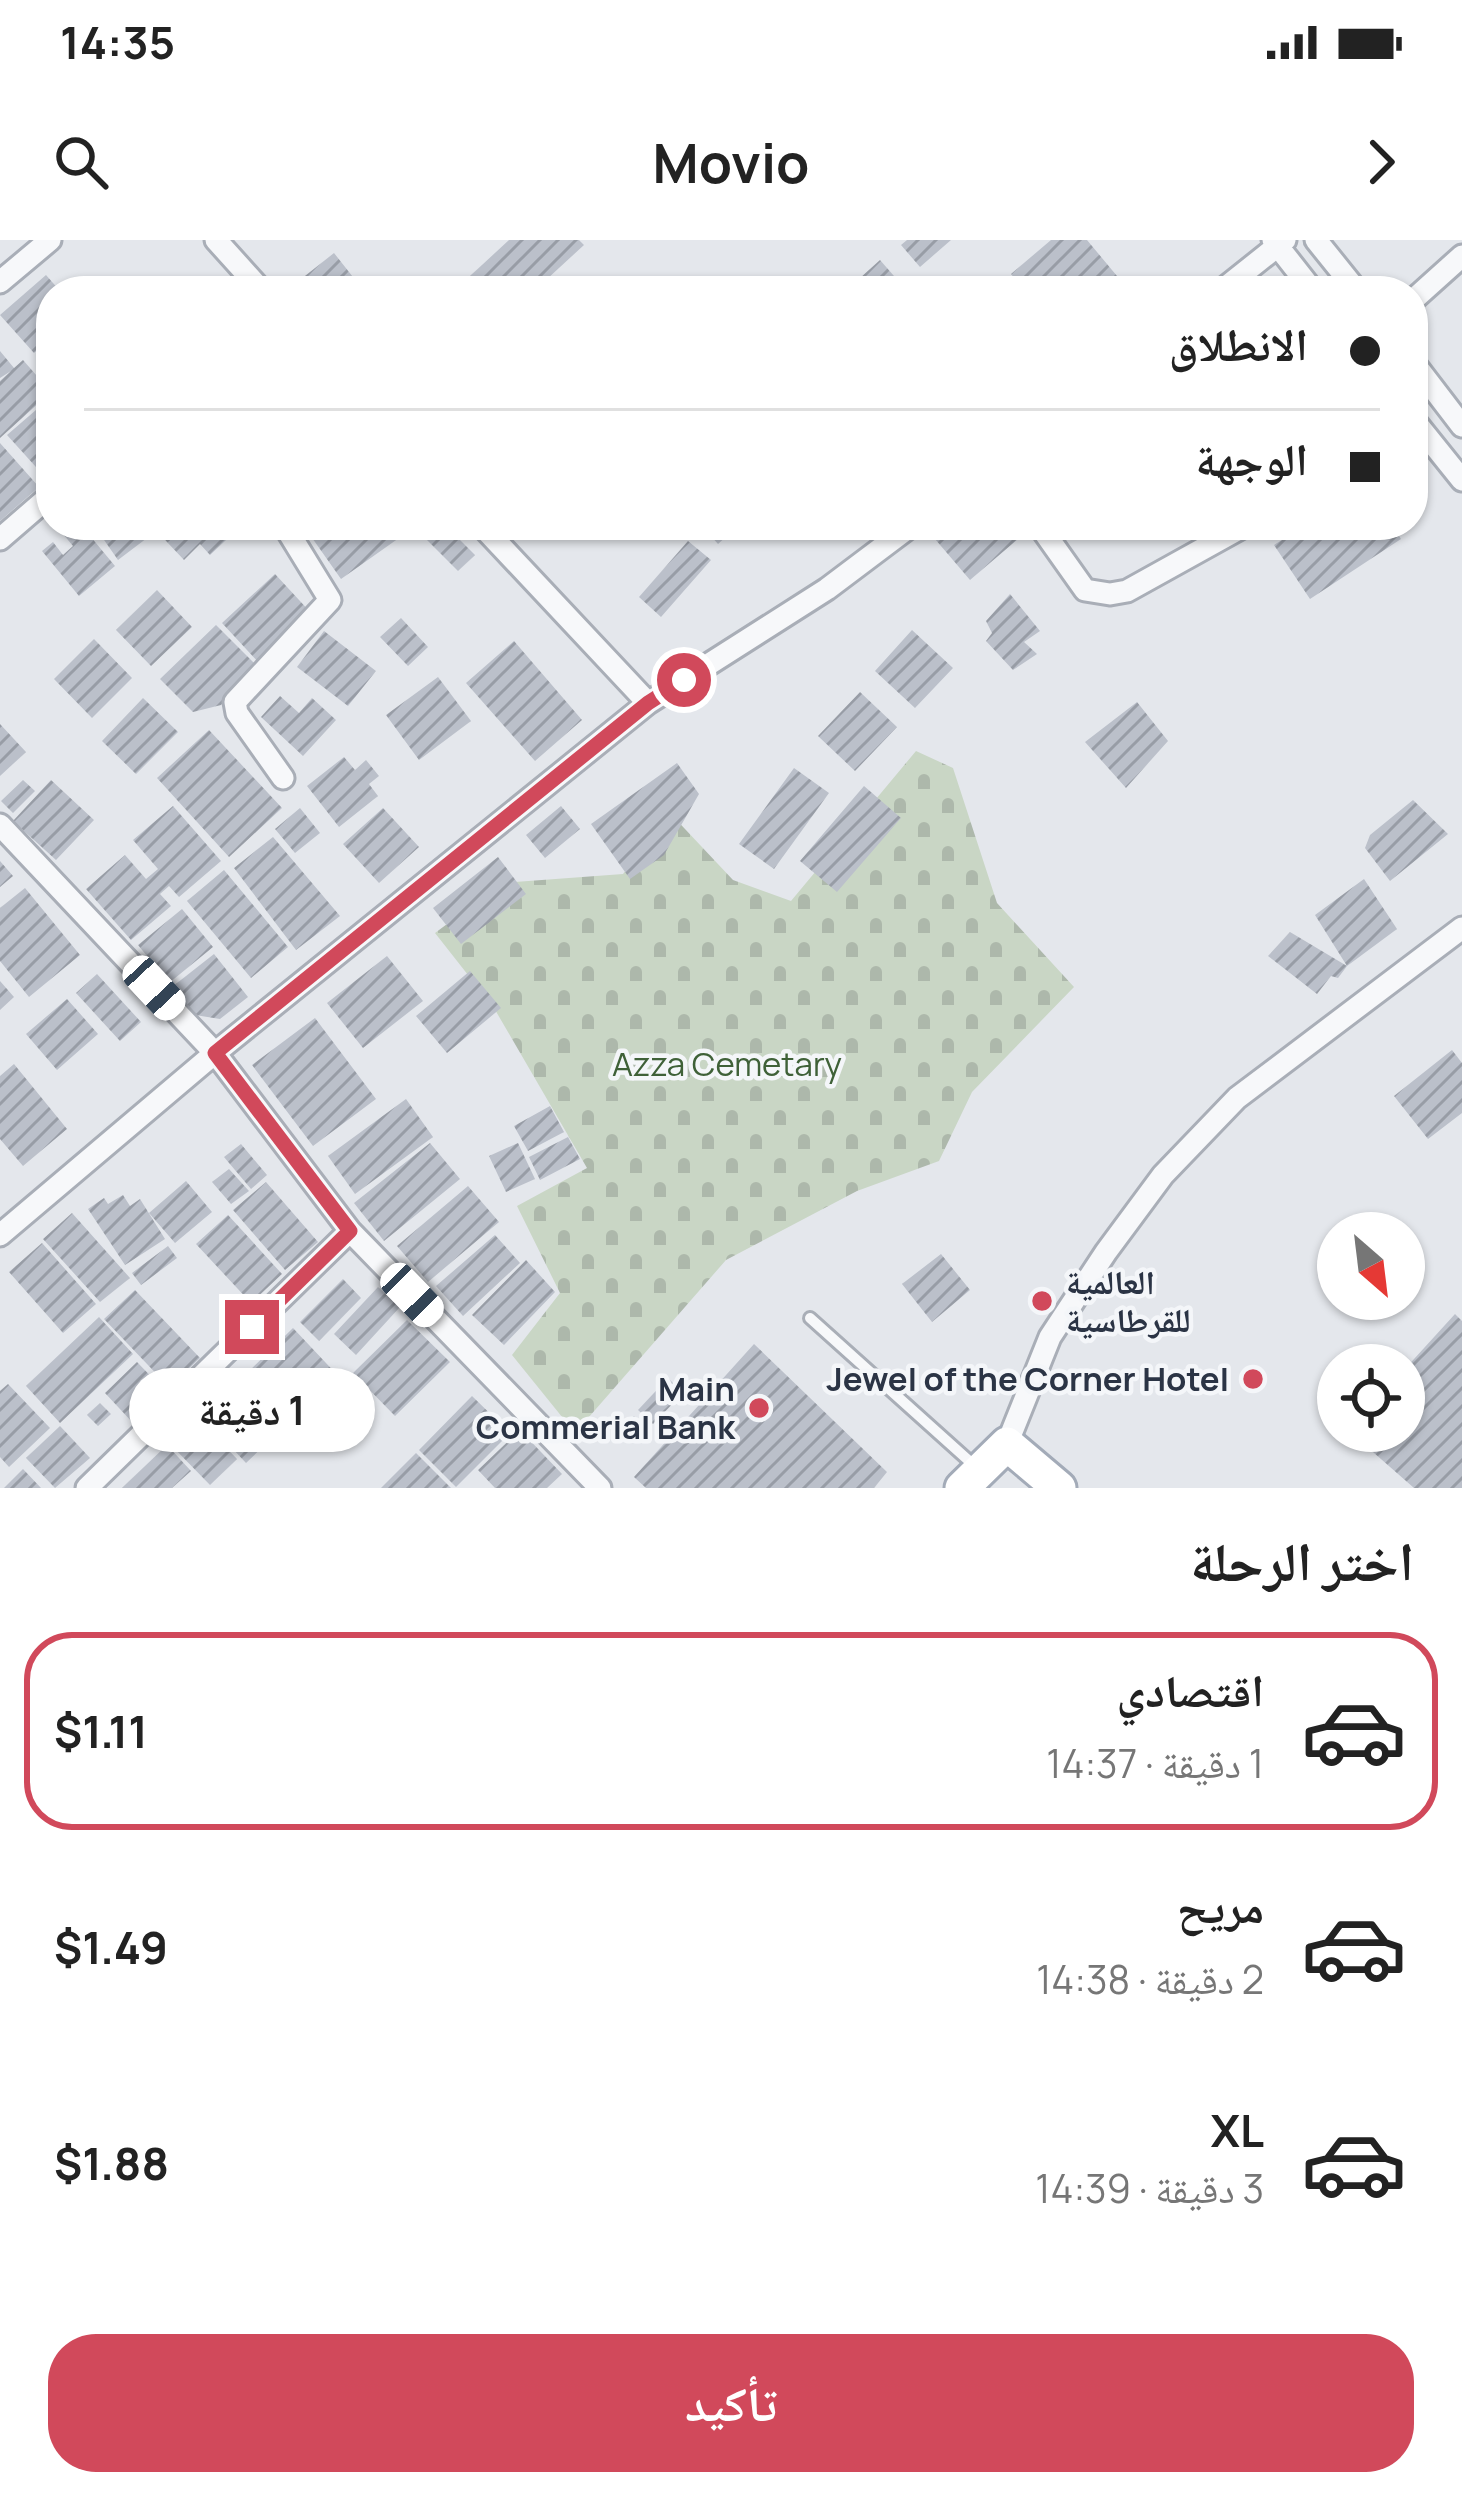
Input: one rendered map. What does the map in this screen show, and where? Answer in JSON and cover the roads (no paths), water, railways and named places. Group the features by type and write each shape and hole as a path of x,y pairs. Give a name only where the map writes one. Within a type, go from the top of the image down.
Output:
{"main road":[{"path":"971,1479 1007,1444 1059,1488"}],"street":[{"path":"0,282 50,240"},
{"path":"215,240 248,276"},
{"path":"1316,240 1346,276"},
{"path":"1239,276 1279,242 1303,276"},
{"path":"1428,287 1462,256"},
{"path":"1428,382 1462,426"},
{"path":"1428,438 1462,480"},
{"path":"0,539 36,507"},
{"path":"284,778 237,713 235,702 331,599 294,540"},
{"path":"495,540 648,703"},
{"path":"0,1235 215,1053 648,703 826,589 892,540"},
{"path":"1050,540 1085,590 1110,594 1127,591 1219,540"},
{"path":"0,825 215,1053 350,1231 600,1488"},
{"path":"1007,1444 1050,1337 1163,1175 1237,1098 1462,928"},
{"path":"87,1488 350,1231"}],"lane":[{"path":"809,1318 971,1479"}],"place":[{"name":"العالمية للقرطاسية","path":"1042,1301"},
{"name":"Jewel of the Corner Hotel","path":"1253,1379"},
{"name":"Main Commerial Bank","path":"759,1408"}],"park label":[{"name":"Azza Cemetary","path":"727,1064"}]}
